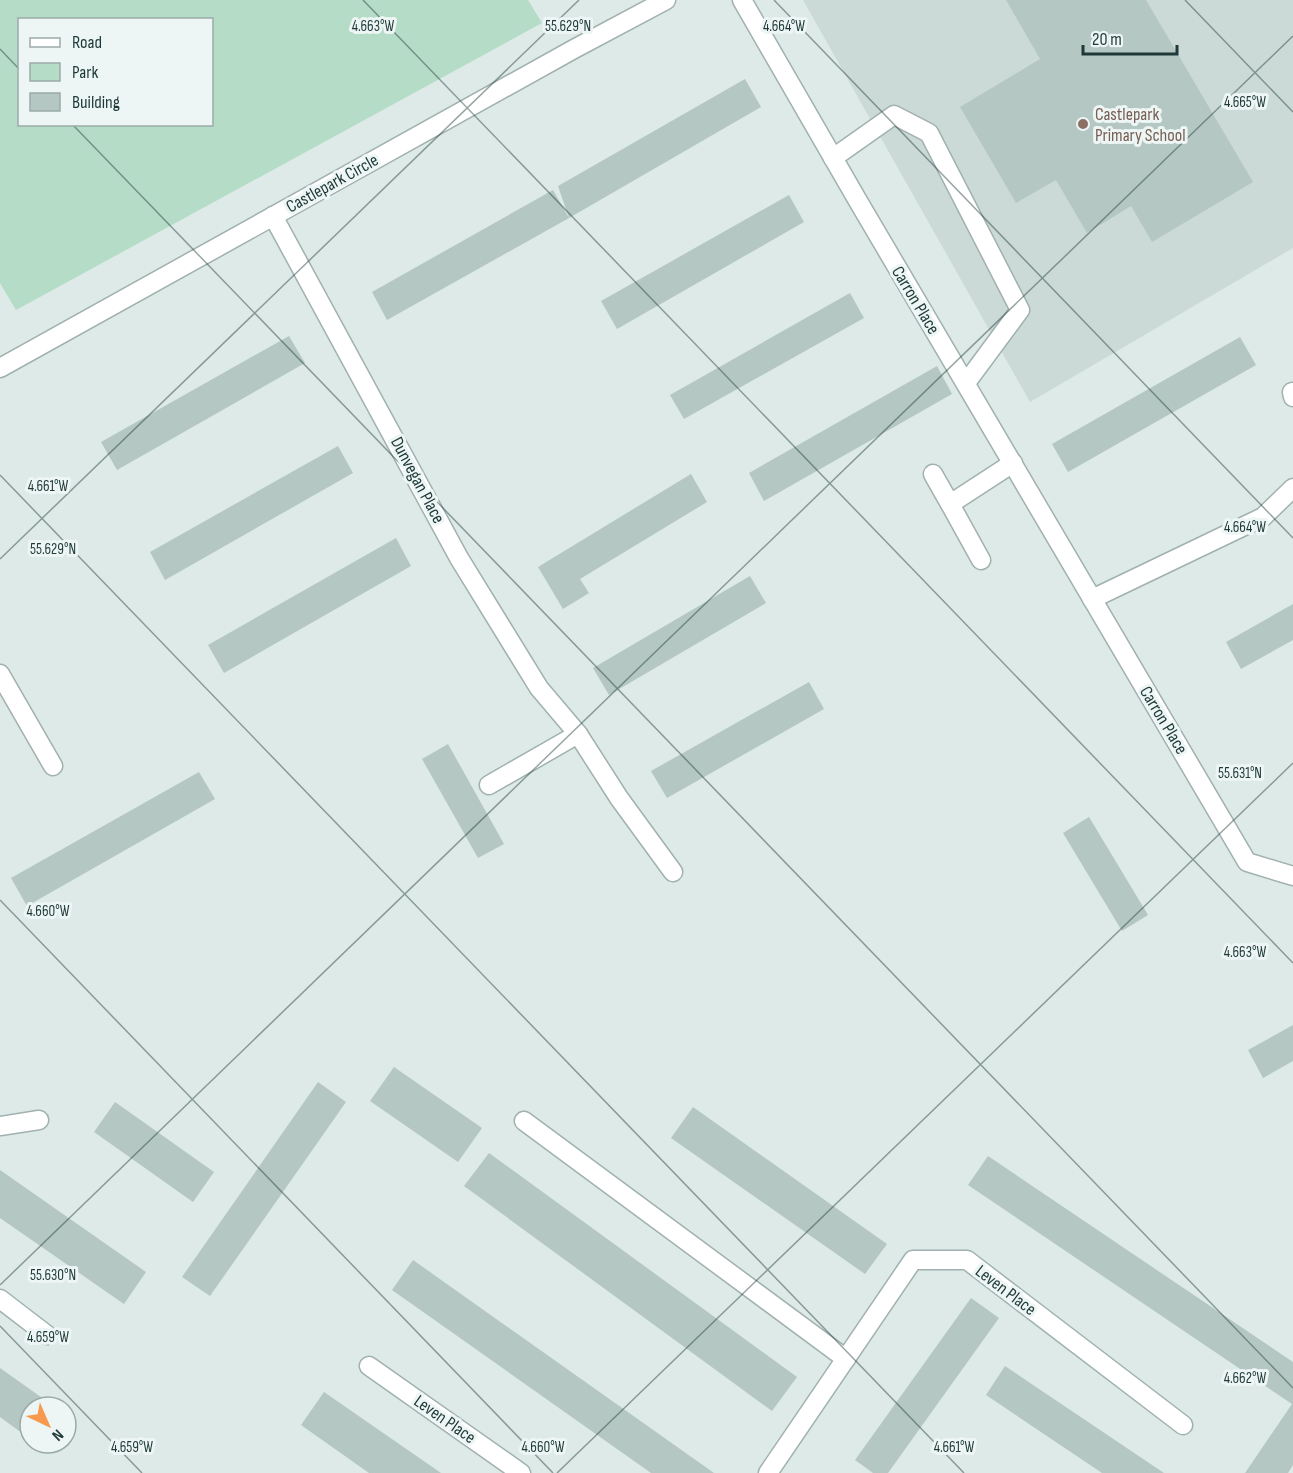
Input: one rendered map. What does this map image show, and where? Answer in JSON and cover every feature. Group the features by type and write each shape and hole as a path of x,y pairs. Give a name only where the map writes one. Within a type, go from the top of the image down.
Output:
{"street":[{"name":"Castlepark Circle","path":"0,368 666,0"},
{"name":"Carron Place","path":"742,0 1247,862 1293,876"},
{"path":"833,158 894,115 929,134 1020,310 966,383"},
{"name":"Dunvegan Place","path":"273,216 459,558 539,688 578,734 619,798 673,872"},
{"path":"950,504 1013,463"},
{"path":"933,474 981,560"},
{"path":"1092,598 1263,517 1293,488"},
{"path":"0,674 53,766"},
{"path":"489,785 578,734"},
{"path":"0,1126 39,1120"},
{"path":"524,1121 846,1359"},
{"name":"Leven Place","path":"770,1472 913,1260 967,1260 1183,1425"},
{"path":"0,1299 47,1335"},
{"name":"Leven Place","path":"369,1366 520,1473"}],"shaded area":[{"name":"Castlepark Primary School","path":"803,0 1293,0 1293,248 1030,402"}],"green space":[{"path":"0,0 528,0 542,23 16,310 0,283"}],"building":[{"path":"1006,0 1146,0 1253,182 1152,242 1131,206 1087,233 1056,180 1016,203 960,107 1040,59"},
{"path":"745,79 761,107 569,218 558,186"},
{"path":"553,190 569,218 387,320 372,292"},
{"path":"789,195 804,222 617,329 601,301"},
{"path":"850,293 864,318 684,419 670,395"},
{"path":"289,336 305,363 117,470 101,442"},
{"path":"1240,337 1256,365 1068,472 1052,444"},
{"path":"937,366 952,394 764,501 749,473"},
{"path":"338,446 353,473 165,580 150,552"},
{"path":"691,474 707,502 580,579 589,593 563,609 538,567"},
{"path":"396,538 411,566 224,673 208,645"},
{"path":"750,576 766,603 609,695 593,668"},
{"path":"1293,604 1293,640 1241,669 1226,642"},
{"path":"809,682 824,709 667,798 651,771"},
{"path":"448,744 504,844 478,858 422,759"},
{"path":"199,772 215,799 27,906 11,878"},
{"path":"1089,817 1148,915 1122,931 1063,833"},
{"path":"1293,1025 1293,1061 1263,1078 1248,1050"},
{"path":"394,1067 482,1128 458,1162 370,1101"},
{"path":"318,1082 346,1102 210,1296 182,1277"},
{"path":"115,1102 214,1172 193,1202 94,1132"},
{"path":"693,1107 887,1244 865,1274 671,1138"},
{"path":"489,1153 797,1377 772,1411 464,1186"},
{"path":"988,1156 1293,1362 1293,1465 1288,1473 1245,1473 1292,1404 968,1185"},
{"path":"0,1170 146,1272 124,1304 0,1218"},
{"path":"413,1260 714,1473 651,1473 392,1290"},
{"path":"971,1298 999,1318 888,1473 873,1473 855,1460"},
{"path":"1005,1366 1164,1473 1102,1473 986,1395"},
{"path":"0,1368 38,1395 18,1395 18,1430 0,1417"},
{"path":"324,1392 441,1473 369,1473 301,1425"}],"place":[{"name":"Castlepark Primary School","path":"1083,124"}]}
